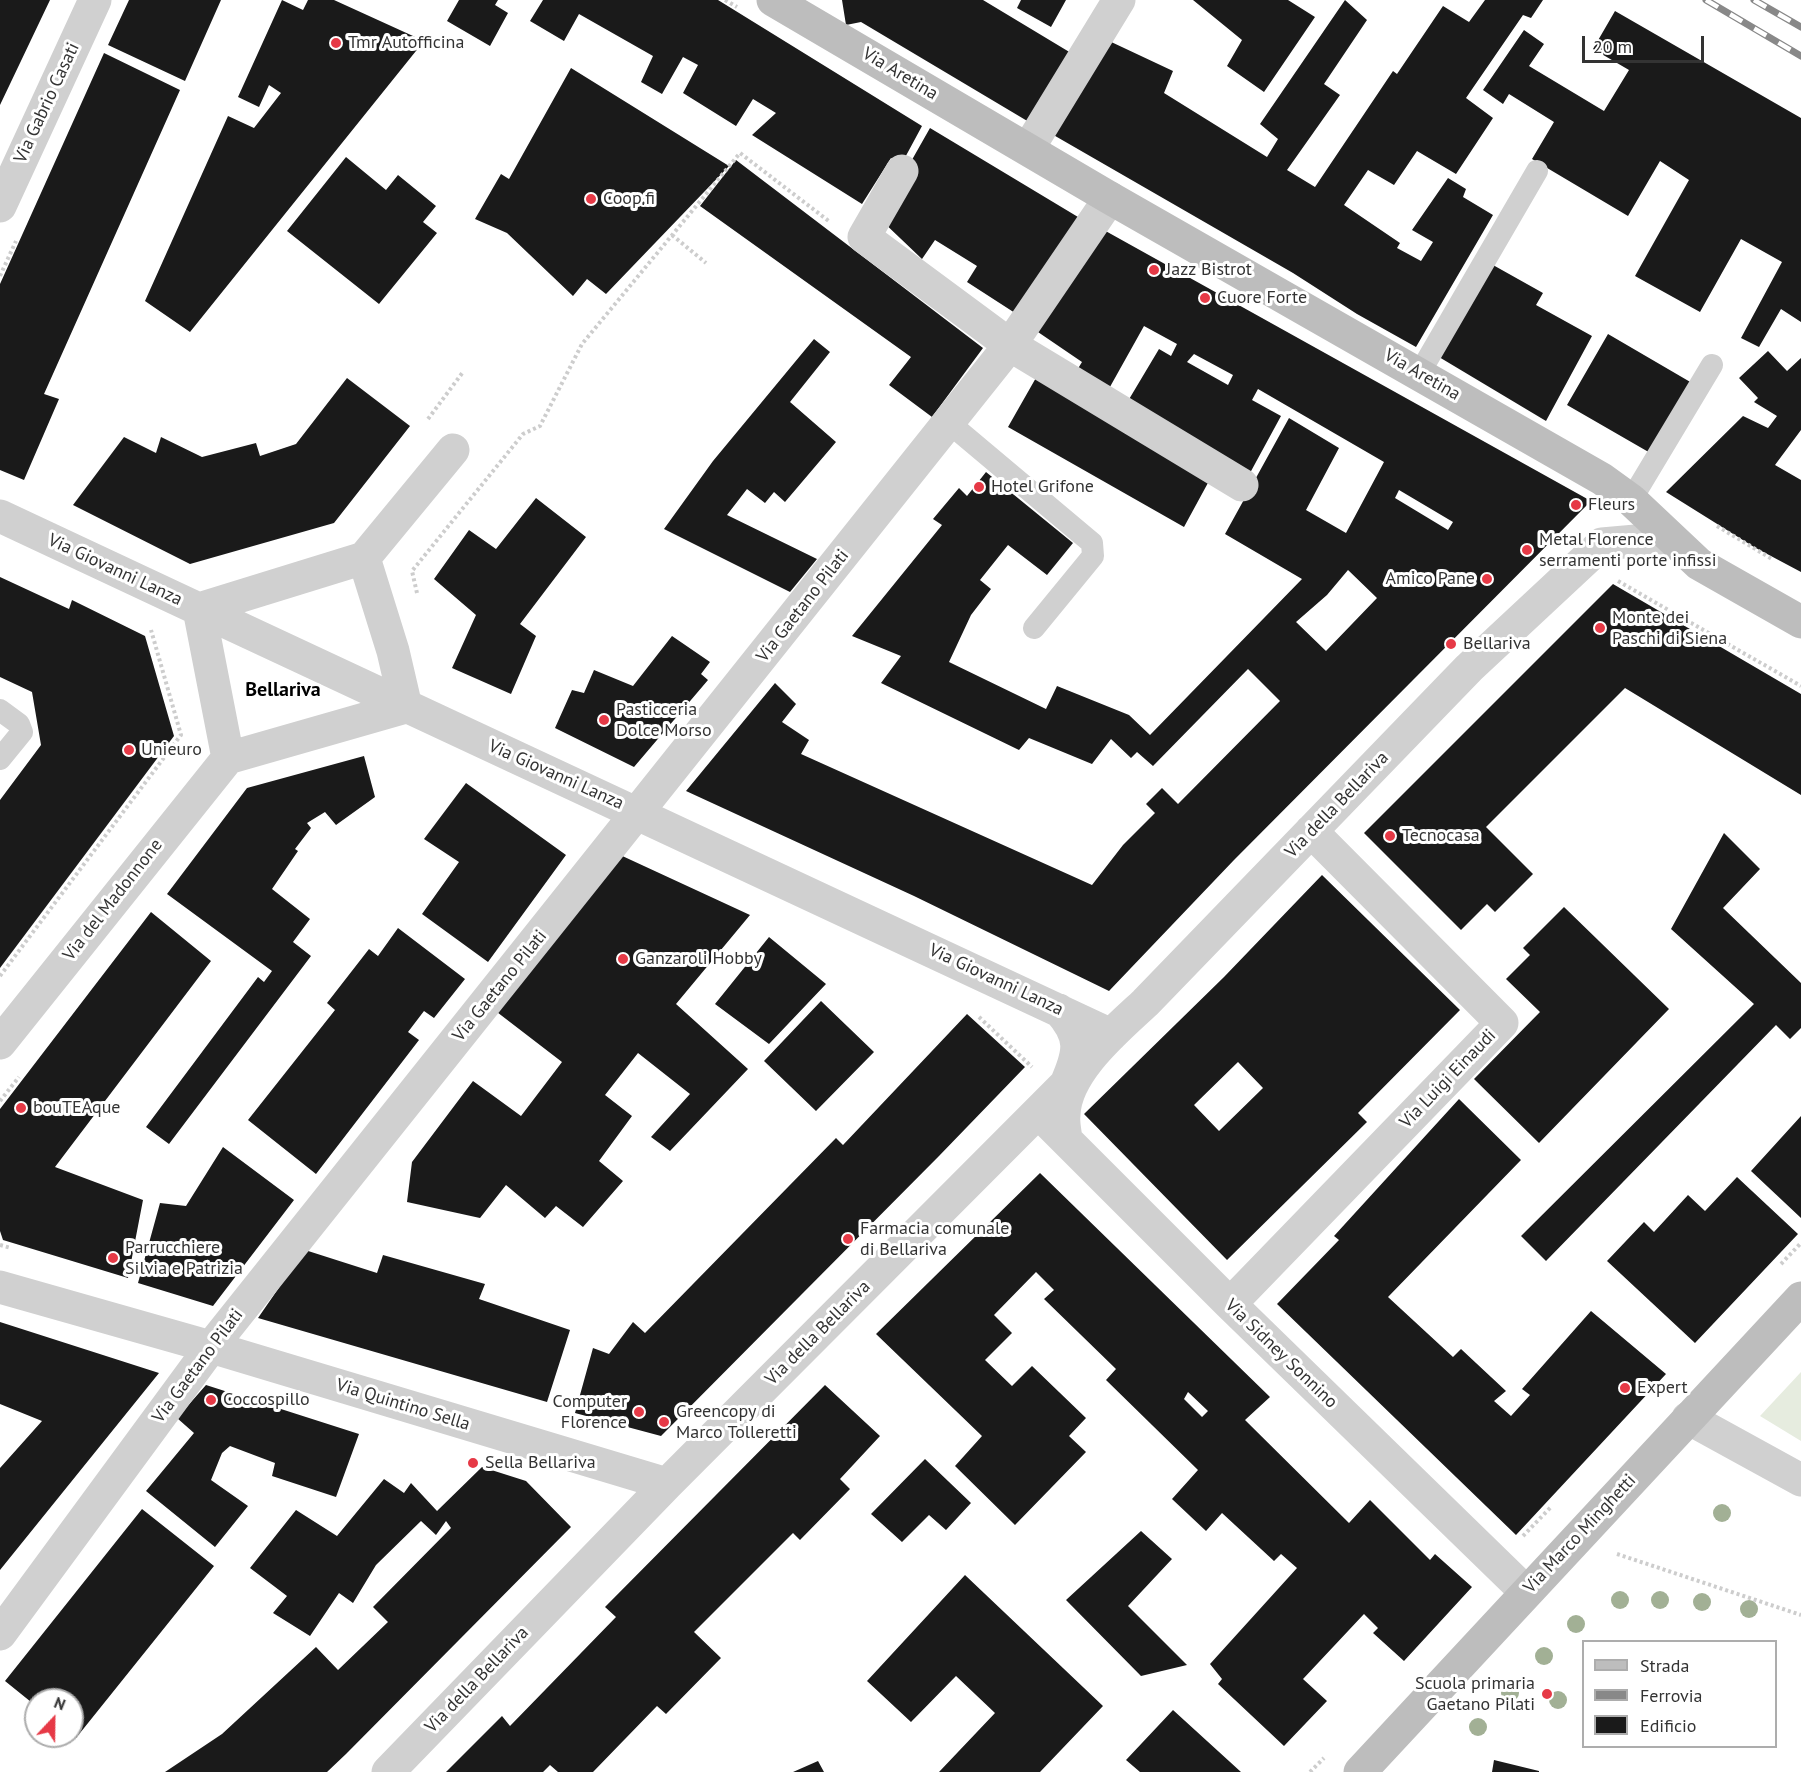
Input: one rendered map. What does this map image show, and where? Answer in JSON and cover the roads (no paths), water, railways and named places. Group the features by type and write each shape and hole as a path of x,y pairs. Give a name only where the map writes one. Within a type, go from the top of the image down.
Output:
{"street":[{"name":"Via Gabrio Casati","path":"0,206 95,0"},
{"name":"Via Aretina","path":"773,0 806,8 1028,149 1110,198 1602,479 1631,500 1700,564 1801,622"},
{"path":"1028,149 1119,0"},
{"path":"902,171 864,237 1010,345 1242,485"},
{"name":"Via Gaetano Pilati","path":"0,1634 211,1347 1010,345 1110,198"},
{"path":"364,558 393,651 406,707 228,758 199,609 364,558 453,450"},
{"name":"Via Giovanni Lanza","path":"0,516 406,707 639,812 1111,1035"},
{"name":"Via della Bellariva","path":"1066,1139 1064,1114 1068,1095 1082,1069 1111,1035 1469,668 1602,544 1670,538"},
{"name":"Via del Madonnone","path":"0,1042 228,758"},
{"name":"Via Luigi Einaudi","path":"1230,1304 1502,1023 1311,831"},
{"name":"Via della Bellariva","path":"388,1772 667,1484 1040,1113 1066,1084 1077,1059 1077,1039 1072,1025 1059,1010"},
{"name":"Via Sidney Sonnino","path":"1040,1113 1230,1304 1526,1592"},
{"name":"Via Quintino Sella","path":"0,1287 211,1347 667,1484"},
{"name":"Via Marco Minghetti","path":"1360,1772 1688,1418 1798,1307"},
{"path":"1688,1418 1801,1480"}],"lane":[{"path":"1419,374 1537,171"},
{"path":"1631,500 1712,365"},
{"path":"948,422 1092,543 1093,556 1034,628"},
{"path":"0,710 19,724 22,732 0,759"}],"railway":[{"path":"1706,0 1801,56"},
{"path":"1754,0 1801,27"}],"place":[{"name":"Tmr Autofficina","path":"336,43"},
{"name":"Coop.fi","path":"591,199"},
{"name":"Jazz Bistrot","path":"1154,270"},
{"name":"Cuore Forte","path":"1205,298"},
{"name":"Hotel Grifone","path":"979,487"},
{"name":"Fleurs","path":"1576,505"},
{"name":"Metal Florence serramenti porte infissi","path":"1527,550"},
{"name":"Amico Pane","path":"1487,579"},
{"name":"Monte dei Paschi di Siena","path":"1600,628"},
{"name":"Bellariva","path":"1451,644"},
{"name":"Pasticceria Dolce Morso","path":"604,720"},
{"name":"Unieuro","path":"129,750"},
{"name":"Tecnocasa","path":"1390,836"},
{"name":"Ganzaroli Hobby","path":"623,959"},
{"name":"bouTEAque","path":"21,1108"},
{"name":"Farmacia comunale di Bellariva","path":"848,1239"},
{"name":"Parrucchiere Silvia e Patrizia","path":"113,1258"},
{"name":"Expert","path":"1625,1388"},
{"name":"Coccospillo","path":"211,1400"},
{"name":"Computer Florence","path":"639,1412"},
{"name":"Greencopy di Marco Tolleretti","path":"664,1422"},
{"name":"Sella Bellariva","path":"473,1463"},
{"name":"Scuola primaria Gaetano Pilati","path":"1547,1694"}],"district":[{"name":"Bellariva","path":"283,690"}]}
